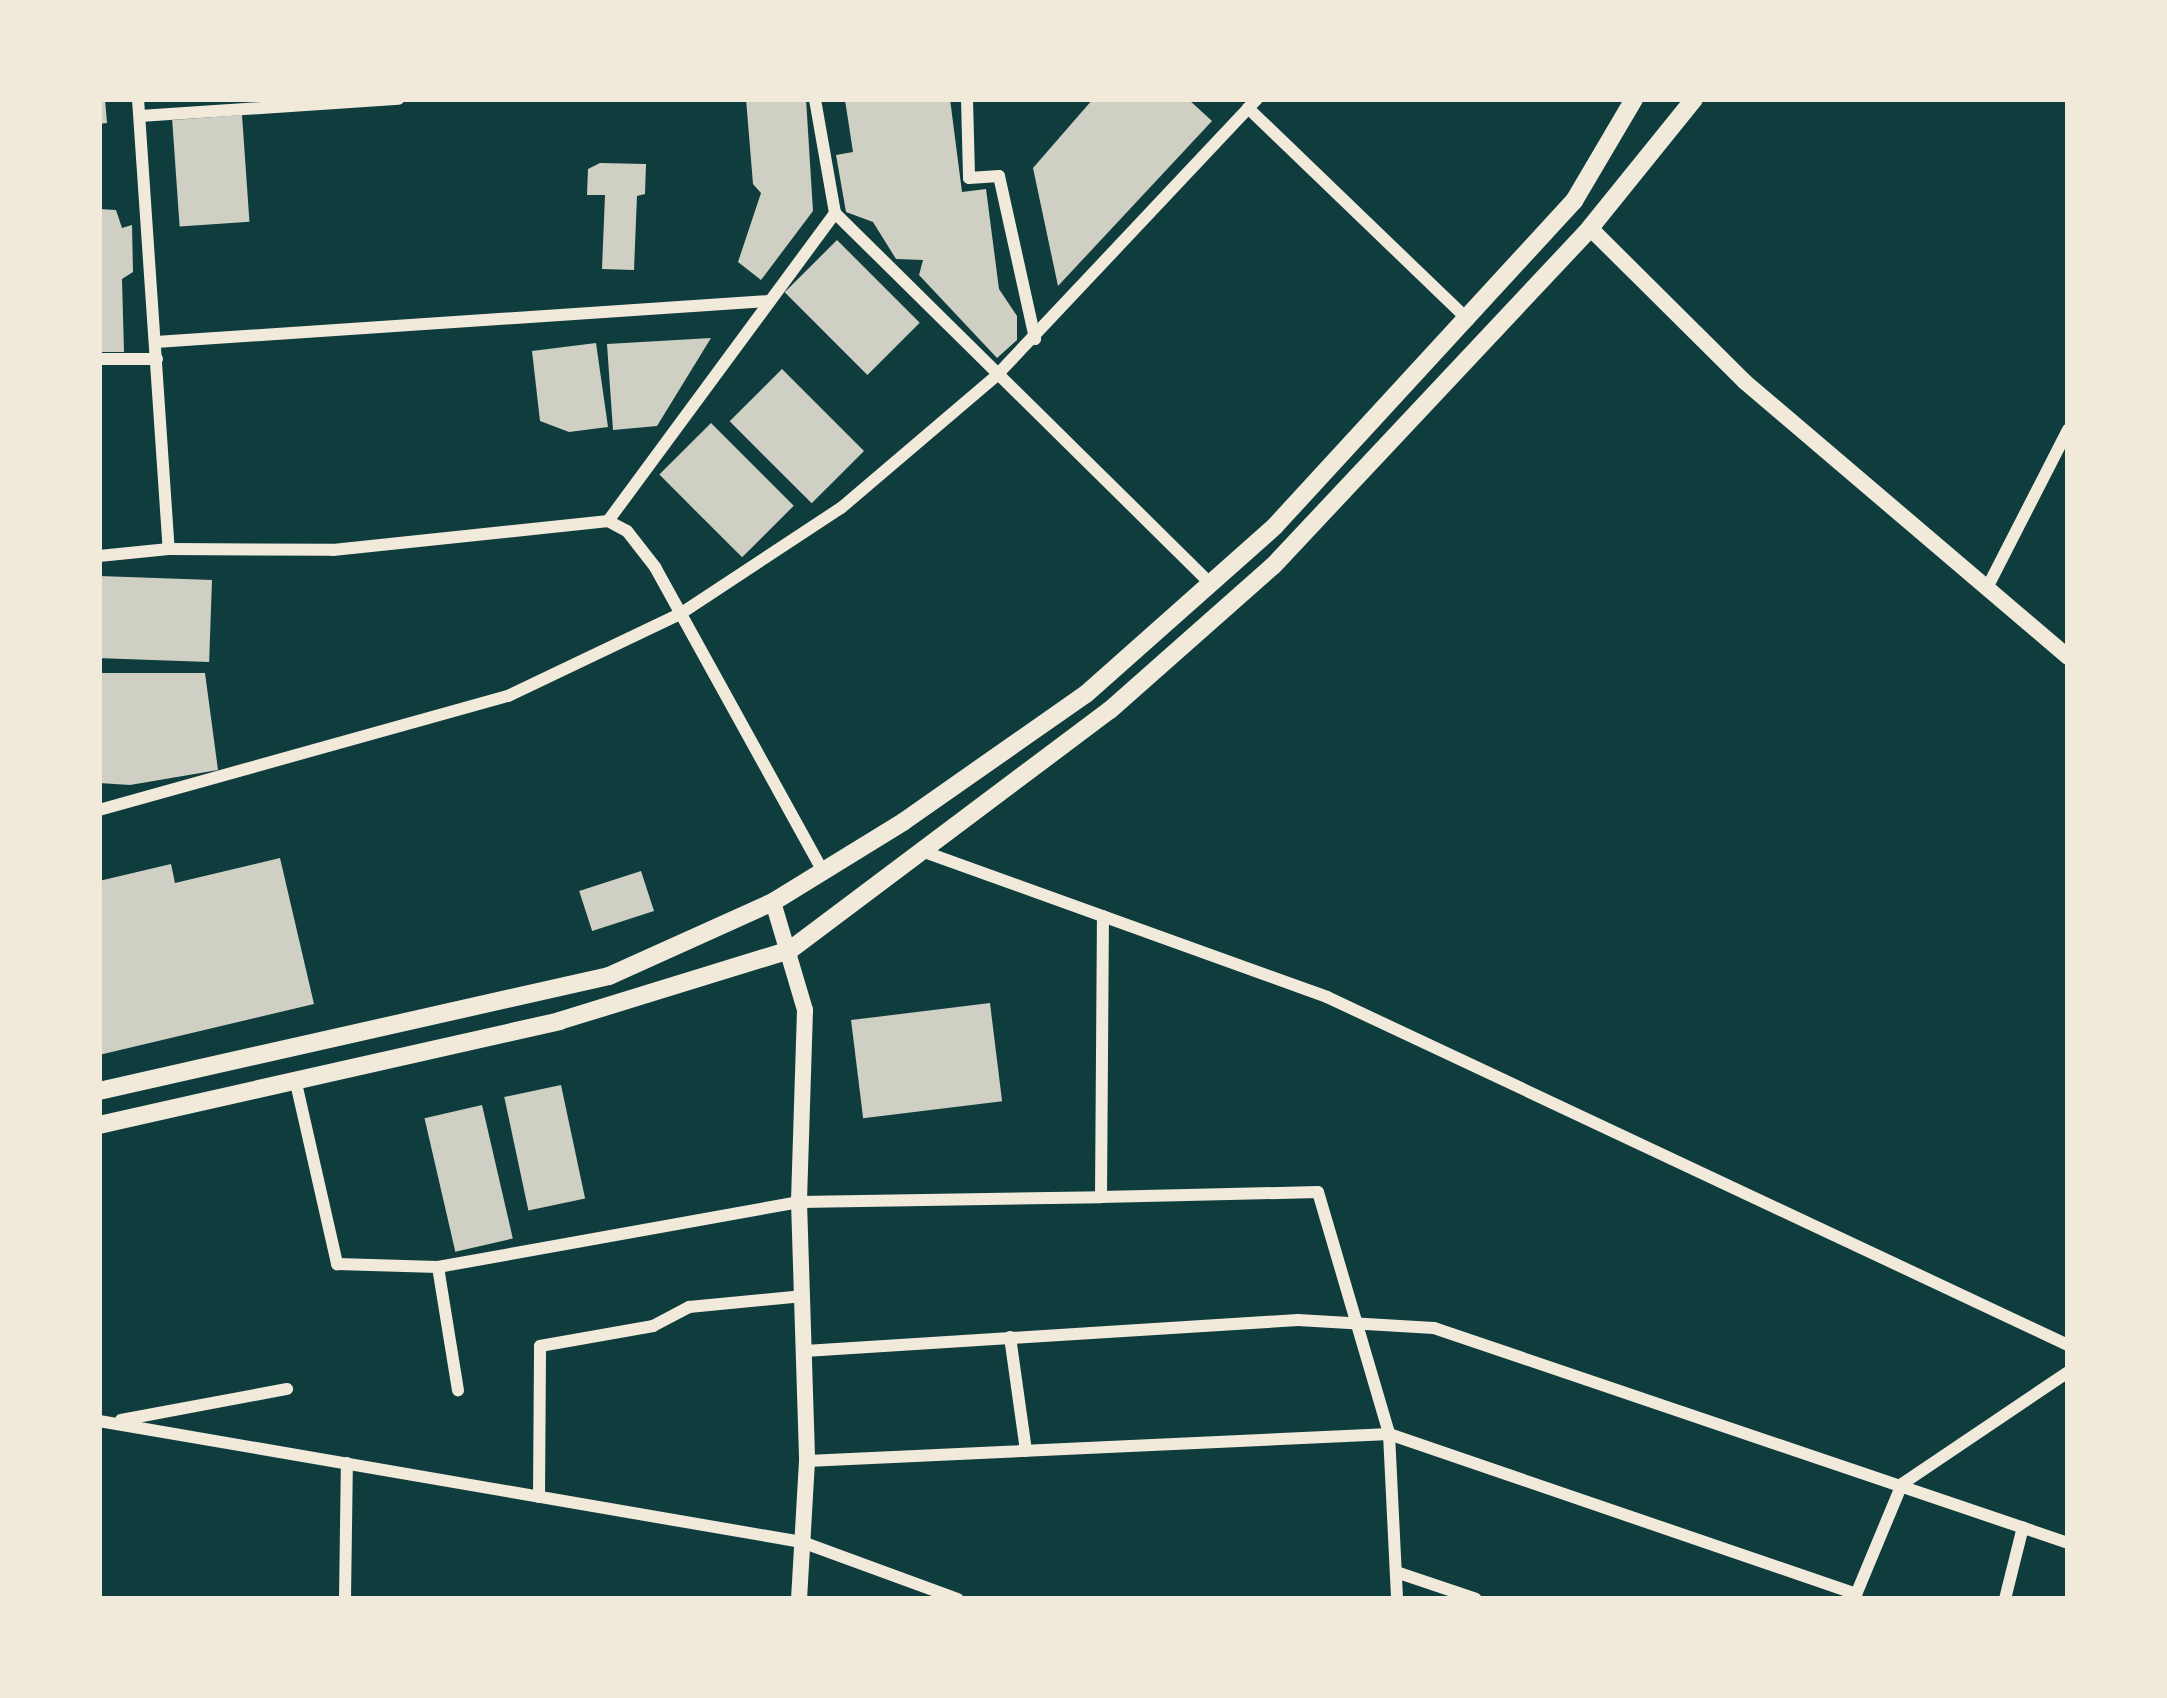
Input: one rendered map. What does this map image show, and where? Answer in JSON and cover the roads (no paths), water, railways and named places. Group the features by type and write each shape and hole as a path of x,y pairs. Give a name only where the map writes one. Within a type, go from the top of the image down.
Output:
{"main road":[{"path":"99,1091 609,976 773,902 903,822 1086,694 1275,526 1574,201 1634,99"},
{"path":"99,1125 559,1021 790,950 1110,710 1274,566 1590,228 1694,99"}],"street":[{"path":"138,99 169,549"},
{"path":"140,116 398,99"},
{"path":"815,99 835,213 1210,583"},
{"path":"967,99 969,178 999,176 1035,339"},
{"path":"99,810 181,792 508,696 680,614 841,508 996,376 1252,104 1468,320"},
{"path":"608,521 835,213"},
{"path":"1590,228 1745,382 2068,657"},
{"path":"156,343 769,301"},
{"path":"99,359 157,358"},
{"path":"1988,588 2068,430"},
{"path":"99,556 169,549 333,550 608,521 627,531 656,567 823,871"},
{"path":"918,850 1328,997 2068,1346"},
{"path":"773,902 805,1010 799,1202 807,1461 800,1599"},
{"path":"1101,1197 1103,916"},
{"path":"296,1083 337,1264 439,1267 799,1202 1314,1190 1321,1196 1389,1434 1397,1599"},
{"path":"439,1267 458,1390"},
{"path":"539,1497 540,1346 653,1326 688,1307 803,1296"},
{"path":"805,1351 1298,1320 1434,1328 2068,1543"},
{"path":"1010,1337 1025,1451"},
{"path":"807,1461 1389,1434 1855,1596 1902,1484 2068,1372"},
{"path":"104,1422 286,1389"},
{"path":"104,1422 802,1542 958,1599"},
{"path":"345,1599 347,1462"},
{"path":"2005,1599 2023,1527"},
{"path":"1396,1571 1476,1599"}]}
